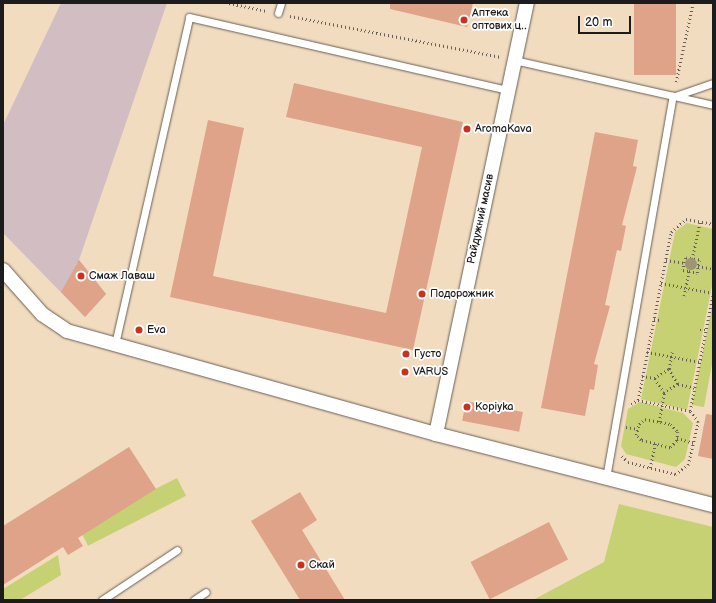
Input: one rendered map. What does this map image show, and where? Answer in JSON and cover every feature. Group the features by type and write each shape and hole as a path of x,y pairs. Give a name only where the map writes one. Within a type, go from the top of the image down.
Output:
{"street":[{"name":"Райдужний масив","path":"436,434 507,90 527,3"},
{"path":"3,270 54,324 67,331 436,434 713,505"}],"lane":[{"path":"278,13 281,3"},
{"path":"115,344 189,17 507,90"},
{"path":"514,60 713,105"},
{"path":"673,96 713,83"},
{"path":"606,478 673,96"},
{"path":"102,600 177,550"},
{"path":"194,600 206,592"}],"path":[{"path":"229,3 514,60"},
{"path":"673,96 693,3"},
{"path":"638,400 671,232 686,219 713,224"},
{"path":"692,259 700,221"},
{"path":"686,258 692,259 699,260 697,273 683,270 686,258"},
{"path":"666,260 684,264"},
{"path":"698,266 713,269"},
{"path":"684,296 689,272"},
{"path":"661,283 713,294 690,411"},
{"path":"654,319 660,320"},
{"path":"700,330 706,330"},
{"path":"647,352 700,362"},
{"path":"672,352 669,369 678,384 695,388"},
{"path":"642,376 654,378 669,369"},
{"path":"654,378 664,393 659,422"},
{"path":"664,393 678,384"},
{"path":"619,453 628,462 675,474 688,465 698,422 690,411 638,400 627,406"},
{"path":"645,419 659,422 671,424 678,432 677,438 670,448 641,440 636,434 639,424 645,419"},
{"path":"677,438 694,442"},
{"path":"650,468 655,444"}],"shaded area":[{"path":"61,3 167,3 79,260 106,294 85,317 3,233 3,125"}],"green space":[{"path":"687,223 713,229 713,281 687,410 641,399 675,232"},
{"path":"713,302 713,359 704,407 692,405"},
{"path":"640,402 683,413 693,423 685,459 676,467 626,454 621,446 628,409"},
{"path":"177,478 186,496 88,546 79,528"},
{"path":"619,504 713,527 713,600 533,600 604,562"},
{"path":"58,555 61,575 20,600 3,600 3,589"}],"building":[{"path":"390,3 473,3 467,27 390,9"},
{"path":"634,3 676,3 676,75 634,75"},
{"path":"294,83 463,122 413,350 170,297 208,120 244,128 213,276 386,313 422,147 286,117"},
{"path":"595,132 638,140 633,166 637,167 622,225 626,226 621,251 617,250 605,305 610,306 594,364 598,365 594,390 590,389 585,416 541,408"},
{"name":"Смаж Лаваш","path":"79,260 106,294 85,317 61,292"},
{"path":"466,401 523,412 519,432 462,421"},
{"path":"706,414 713,415 713,459 698,456"},
{"path":"129,447 156,489 78,538 83,546 68,555 63,547 3,585 3,526"},
{"name":"Скай","path":"300,492 317,520 302,530 345,600 300,600 251,521"},
{"path":"549,522 568,559 490,599 471,562"}],"place":[{"name":"Аптека оптових ц‥","path":"464,20"},
{"name":"AromaKava","path":"467,129"},
{"name":"Смаж Лаваш","path":"81,276"},
{"name":"Подорожник","path":"422,294"},
{"name":"Eva","path":"139,330"},
{"name":"Густо","path":"406,354"},
{"name":"VARUS","path":"405,372"},
{"name":"Kopiyka","path":"467,407"},
{"name":"Скай","path":"301,565"}]}
